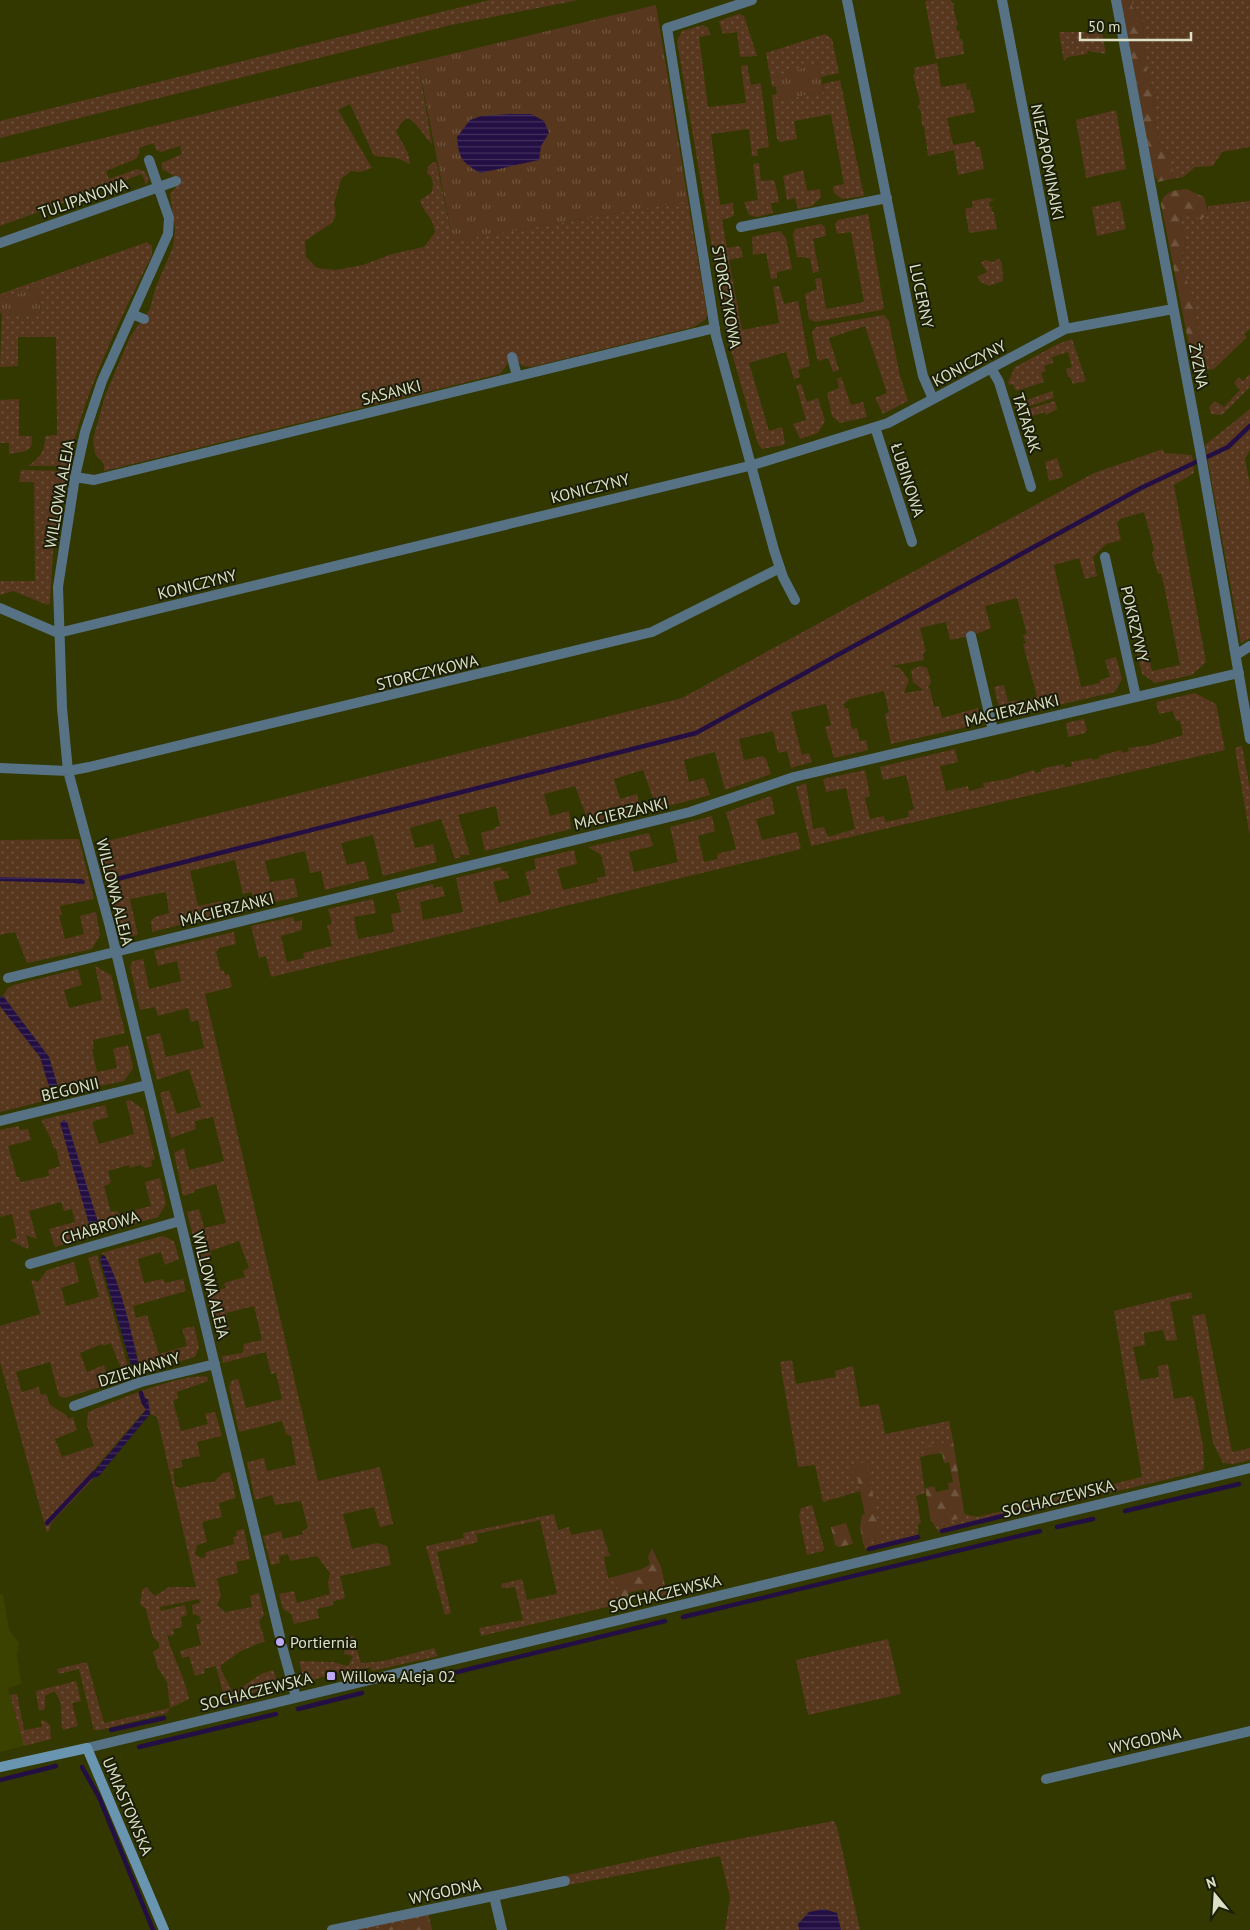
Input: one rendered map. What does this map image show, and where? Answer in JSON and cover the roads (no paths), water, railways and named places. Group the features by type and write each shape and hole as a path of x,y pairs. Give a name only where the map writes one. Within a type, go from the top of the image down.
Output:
{"main road":[{"name":"UMIASTOWSKA","path":"0,1767 87,1748 164,1930"}],"street":[{"name":"STORCZYKOWA","path":"752,0 667,28 715,328 780,568 795,600"},
{"name":"LUCERNY","path":"848,0 923,376 933,399"},
{"name":"NIEZAPOMINAJKI","path":"1002,0 1065,329"},
{"name":"ŻYZNA","path":"1116,0 1200,450 1250,739"},
{"name":"WILLOWA ALEJA","path":"149,160 169,218 168,234 100,387 85,432 75,477 58,587 58,633 62,708 68,771 116,953 296,1697"},
{"name":"TULIPANOWA","path":"0,243 176,181"},
{"path":"741,226 887,198"},
{"name":"KONICZYNY","path":"58,633 753,465 875,427 933,399 1065,329 1173,309"},
{"path":"132,314 144,319"},
{"name":"SASANKI","path":"75,477 94,480 715,328"},
{"path":"512,357 517,376"},
{"name":"TATARAK","path":"991,368 999,382 1031,487"},
{"name":"ŁUBINOWA","path":"875,427 912,542"},
{"name":"POKRZYWY","path":"1105,557 1136,697"},
{"name":"STORCZYKOWA","path":"0,768 68,771 249,730 652,632 780,568"},
{"path":"0,608 58,633"},
{"path":"971,636 993,730"},
{"path":"1236,656 1250,646"},
{"name":"MACIERZANKI","path":"8,978 690,812 794,777 1239,673"},
{"name":"BEGONII","path":"0,1121 147,1086"},
{"name":"CHABROWA","path":"30,1264 180,1221"},
{"name":"DZIEWANNY","path":"74,1406 141,1382 215,1364"},
{"name":"SOCHACZEWSKA","path":"87,1748 1250,1468"},
{"name":"WYGODNA","path":"1046,1779 1250,1731"},
{"name":"WYGODNA","path":"332,1930 565,1881"},
{"path":"494,1896 502,1930"}],"waterway":[{"path":"113,880 696,733 1141,488 1228,447 1250,426"},
{"path":"141,1393 144,1403"},
{"path":"47,1523 94,1473"},
{"path":"1125,1511 1239,1484"},
{"path":"942,1531 1043,1506"},
{"path":"1057,1527 1093,1519"},
{"path":"683,1617 1040,1531"},
{"path":"869,1549 918,1537"},
{"path":"441,1676 665,1621"},
{"path":"410,1681 421,1680"},
{"path":"298,1709 362,1693"},
{"path":"219,1705 259,1695"},
{"path":"139,1747 276,1714"},
{"path":"111,1730 164,1718"},
{"path":"0,1780 56,1766"},
{"path":"82,1767 99,1797 153,1930"}],"place":[{"name":"Portiernia","path":"280,1642"},
{"name":"Willowa Aleja 02","path":"331,1676"}]}
